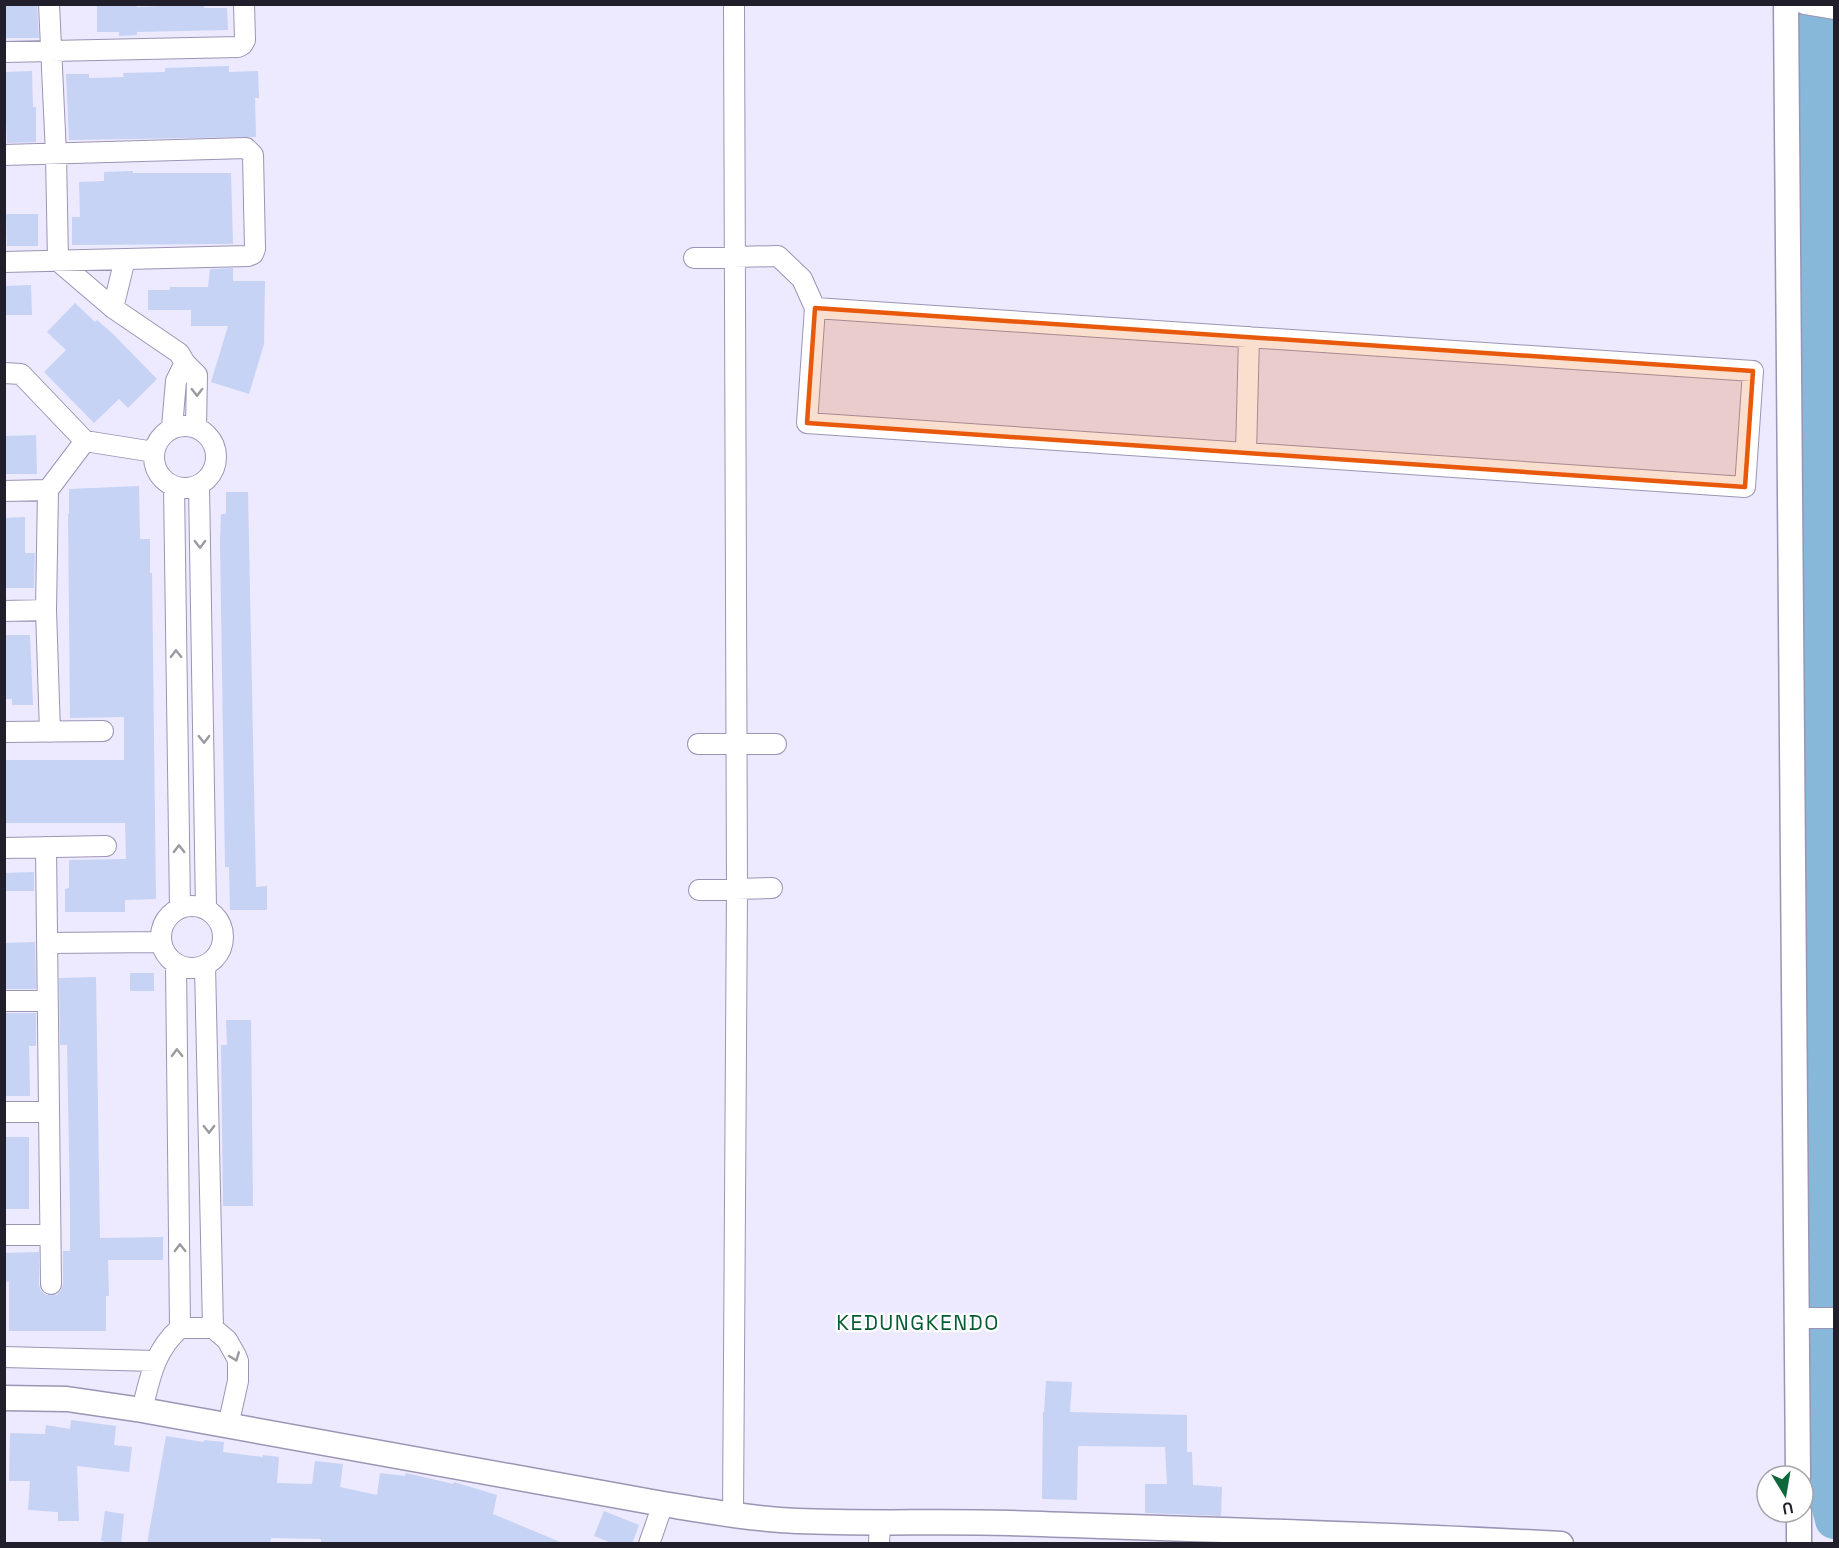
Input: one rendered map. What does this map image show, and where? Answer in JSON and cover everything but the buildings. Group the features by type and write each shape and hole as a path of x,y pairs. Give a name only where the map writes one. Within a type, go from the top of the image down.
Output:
{"street":[{"path":"49,4 58,261 112,308 178,353 197,375 196,427"},
{"path":"4,52 238,47 245,40 244,4"},
{"path":"733,1515 737,889 734,4"},
{"path":"1786,4 1800,1318 1798,1464"},
{"path":"4,155 246,148 253,155 254,166 255,249 253,254 248,256 4,262"},
{"path":"694,258 778,256 802,279 815,308 807,423 1745,487 1753,371 815,308"},
{"path":"112,308 125,259"},
{"path":"1246,453 1250,337"},
{"path":"172,428 176,381 185,363"},
{"path":"4,374 21,374 85,441 154,452"},
{"path":"184,425 196,427 209,435 216,448 217,462 211,476 199,485 187,488 174,486 162,479 155,466 154,452 159,437 172,428 184,425"},
{"path":"50,732 46,610 48,490 85,441"},
{"path":"199,485 206,909"},
{"path":"174,486 180,908"},
{"path":"4,491 48,490"},
{"path":"4,610 46,610"},
{"path":"4,732 103,731"},
{"path":"698,744 776,744"},
{"path":"4,848 106,846"},
{"path":"46,847 51,1284"},
{"path":"699,890 772,888"},
{"path":"193,905 206,909 219,921 224,937 219,953 206,965 190,968 176,964 166,955 161,942 161,928 168,916 180,908 193,905"},
{"path":"48,943 161,942"},
{"path":"176,964 180,1328"},
{"path":"206,965 213,1328"},
{"path":"4,1001 47,1001"},
{"path":"4,1112 48,1112"},
{"path":"4,1235 49,1234"},
{"path":"180,1274 213,1273"},
{"path":"1800,1318 1832,1318"},
{"path":"142,1410 156,1361 165,1342 180,1328 213,1328 226,1340 238,1361 238,1381 228,1426"},
{"path":"4,1357 156,1361"},
{"path":"4,1398 67,1399 142,1410 663,1504 880,1533 999,1523 1348,1533 1561,1544"},
{"path":"649,1544 663,1504"},
{"path":"1799,1524 1799,1544"}],"highlighted area":[{"path":"815,308 1753,371 1745,487 807,423"}],"waterway":[{"path":"1817,4 1816,265 1822,813 1820,995 1825,1484 1834,1520"}],"district":[{"name":"KEDUNGKENDO","path":"918,1322"}]}
